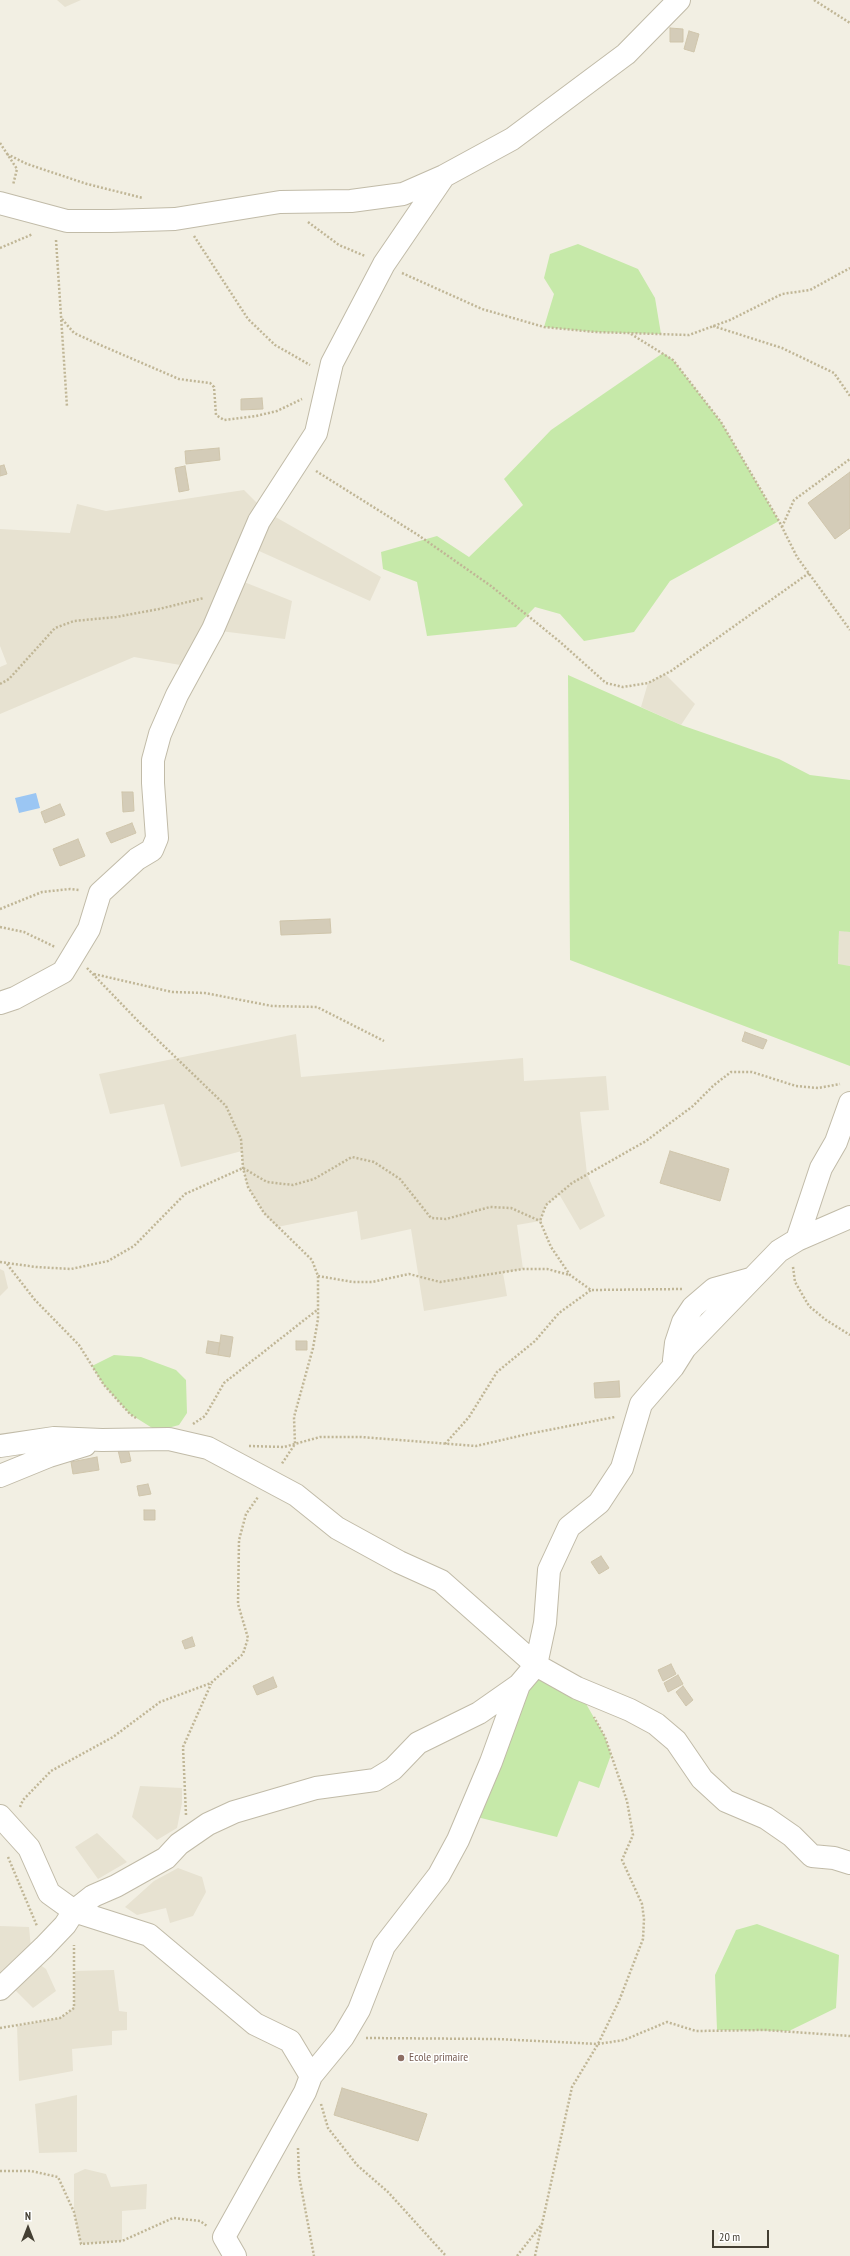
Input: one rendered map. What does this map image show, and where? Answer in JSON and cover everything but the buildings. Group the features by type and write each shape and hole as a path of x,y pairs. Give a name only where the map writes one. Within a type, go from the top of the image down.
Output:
{"street":[{"path":"6,196 67,221 182,218 280,202 351,201 402,194 444,176 512,138 626,54 679,0"},
{"path":"0,1002 15,998 63,972 89,929 100,893 137,859 152,850 158,838 153,783 153,760 160,734 177,695 213,629 259,520 300,460 316,433 332,363 384,264 444,176"},
{"path":"797,1240 821,1168 836,1142 847,1093"},
{"path":"0,1989 65,1925 74,1911 93,1896 122,1883 166,1858 179,1844 208,1824 234,1812 316,1788 375,1780 393,1769 418,1743 479,1713 519,1685 536,1665 546,1612 549,1570 569,1527 599,1503 622,1468 641,1404 673,1367 685,1348 750,1279 779,1251 797,1240 850,1217"},
{"path":"673,1367 676,1343 682,1322 693,1307 714,1289 750,1279"},
{"path":"0,1446 54,1438 102,1440 169,1439 208,1448 296,1495 337,1528 399,1562 441,1581 536,1665 577,1688 630,1710 656,1724 676,1741 702,1779 726,1801 766,1818 792,1836 812,1856 834,1858 850,1863"},
{"path":"0,1476 49,1456 102,1440"},
{"path":"235,2256 224,2237 305,2092 311,2076 343,2038 359,2010 384,1946 439,1875 458,1840 491,1762 519,1685"},
{"path":"5,1821 29,1848 49,1893 74,1911 149,1935 255,2024 290,2041 311,2076"}],"path":[{"path":"814,0 850,22"},
{"path":"0,143 16,169 6,196"},
{"path":"7,154 27,164 87,184 145,199"},
{"path":"280,202 339,245 482,309 544,327 629,333 689,335 730,320 782,294 810,290 850,268"},
{"path":"62,319 74,334 179,379 210,383 214,387 216,415 224,420 256,416 277,411 328,383 275,345 248,319 182,218"},
{"path":"56,239 67,407"},
{"path":"713,326 782,348 834,373 850,396"},
{"path":"629,333 673,360 722,422 782,527 797,557 850,630"},
{"path":"300,460 418,535 491,586 559,641 606,682 623,687 648,683 671,671 809,573"},
{"path":"782,527 794,500 850,460"},
{"path":"0,684 9,679 55,628 74,621 116,617 159,609 228,592"},
{"path":"0,909 42,892 70,889 100,893"},
{"path":"0,927 24,932 73,956 94,974 137,1020 226,1106 241,1139 243,1168 248,1187 264,1213 312,1260 318,1276 318,1310 313,1348 294,1417 295,1444 246,1514 239,1540 238,1604 248,1638 243,1654 211,1683 160,1702 113,1737 51,1772 23,1800 5,1821 6,1845 10,1864 44,1947"},
{"path":"94,974 172,992 206,993 272,1006 317,1006 384,1041"},
{"path":"540,1222 546,1205 572,1183 646,1141 693,1106 714,1084 731,1072 752,1072 796,1086 847,1093"},
{"path":"243,1168 267,1182 293,1185 314,1179 352,1157 374,1162 400,1179 431,1218 446,1219 490,1207 511,1208 540,1222 551,1247 570,1275 591,1290"},
{"path":"0,1262 7,1264 71,1269 108,1261 134,1246 185,1194 243,1168"},
{"path":"797,1240 793,1263 795,1282 809,1306 826,1320 850,1335"},
{"path":"7,1264 35,1300 79,1345 104,1385 130,1414 143,1423"},
{"path":"318,1276 353,1282 372,1282 409,1274 440,1282 523,1269 547,1269 570,1275"},
{"path":"445,1444 469,1417 497,1372 535,1341 559,1313 591,1290 714,1289"},
{"path":"169,1439 204,1416 224,1384 318,1310"},
{"path":"244,1446 284,1447 320,1437 361,1437 476,1446 528,1434 613,1418 641,1404"},
{"path":"179,1844 187,1809 183,1747 211,1683"},
{"path":"536,2256 572,2087 598,2044 619,2001 643,1939 644,1919 642,1904 622,1860 633,1835 627,1801 605,1737 577,1688"},
{"path":"0,2028 60,2018 74,2008 74,1911"},
{"path":"343,2038 497,2039 598,2044 624,2040 667,2022 696,2031 765,2030 850,2036"},
{"path":"311,2076 328,2128 357,2165 388,2192 446,2256"},
{"path":"0,2171 31,2171 58,2177 74,2212 81,2244 122,2241 173,2218 200,2221 224,2237"},
{"path":"299,2176 314,2256"},
{"path":"517,2256 542,2224"}],"shaded area":[{"path":"57,0 81,0 65,7"},
{"path":"244,490 265,511 381,577 370,601 248,546 234,578 292,601 285,639 220,631 192,667 134,657 0,714 0,667 7,664 0,646 0,529 70,533 77,504 106,511"},
{"path":"665,674 695,704 681,725 641,707 648,683"},
{"path":"839,930 850,932 850,966 838,965"},
{"path":"296,1034 301,1077 523,1058 524,1081 606,1076 609,1110 580,1112 587,1174 605,1216 580,1230 559,1194 546,1205 540,1221 517,1225 523,1269 503,1273 507,1296 424,1311 411,1229 361,1240 357,1211 277,1227 264,1213 248,1187 243,1168 242,1151 181,1167 164,1104 110,1114 99,1074"},
{"path":"0,1269 4,1271 8,1288 0,1296"},
{"path":"140,1786 182,1788 182,1803 177,1828 157,1840 132,1817"},
{"path":"97,1833 127,1862 98,1879 75,1847"},
{"path":"178,1868 202,1877 206,1892 193,1916 170,1923 166,1908 137,1915 125,1907 154,1881"},
{"path":"0,1926 29,1927 32,1959 46,1969 56,1991 33,2008 7,1982 0,1989"},
{"path":"114,1970 119,2011 127,2012 127,2030 112,2031 112,2045 72,2049 73,2071 19,2081 17,2026 60,2018 74,2008 75,1971"},
{"path":"77,2095 77,2152 39,2153 35,2104"},
{"path":"85,2169 106,2174 111,2187 147,2184 146,2209 122,2211 122,2241 81,2244 74,2212 74,2174"}],"green space":[{"path":"578,244 638,269 655,298 661,334 595,332 544,327 554,294 544,278 550,254"},
{"path":"663,353 673,360 721,422 779,521 670,581 634,632 584,641 560,614 535,607 516,627 427,636 417,582 383,569 381,552 437,536 469,557 523,505 504,479 551,430"},
{"path":"568,675 681,725 779,759 810,775 850,780 850,932 839,931 838,964 850,966 850,1066 570,960"},
{"path":"114,1355 141,1357 176,1370 186,1380 187,1413 179,1425 157,1431 130,1414 104,1385 92,1366"},
{"path":"536,1665 577,1688 605,1737 611,1755 599,1788 579,1781 557,1837 469,1815"},
{"path":"757,1924 839,1955 836,2008 789,2031 717,2030 715,1975 736,1930"}],"water":[{"path":"36,793 40,808 19,813 15,798"}],"place":[{"name":"Ecole primaire","path":"401,2058"}]}
